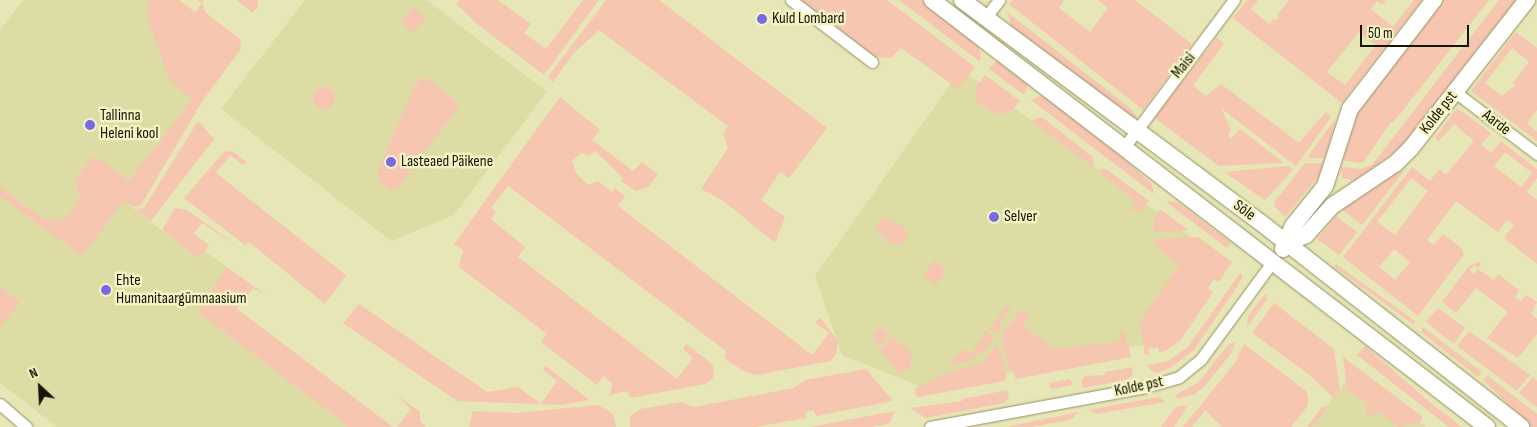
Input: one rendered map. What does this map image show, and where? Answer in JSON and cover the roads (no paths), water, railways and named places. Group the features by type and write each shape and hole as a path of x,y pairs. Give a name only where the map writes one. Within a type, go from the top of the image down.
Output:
{"main road":[{"name":"Sõle","path":"932,0 1125,146 1487,427"},
{"name":"Sõle","path":"962,0 1135,132 1287,244 1521,427"},
{"name":"Kolde pst","path":"1273,261 1287,244 1293,226 1325,186 1350,109 1434,0"},
{"name":"Kolde pst","path":"1287,244 1306,235 1332,206 1396,163 1411,148 1527,0"},
{"path":"973,32 985,18"},
{"path":"1334,161 1339,186 1345,188 1361,186"}],"street":[{"path":"791,0 872,62"},
{"path":"985,18 999,0"},
{"name":"Maisi","path":"1125,146 1234,0"},
{"name":"Aarde","path":"1455,92 1537,154"},
{"name":"Kolde pst","path":"930,427 1145,387 1179,377 1201,359 1273,261"},
{"path":"0,404 26,427"}],"place":[{"name":"Kuld Lombard","path":"762,19"},
{"name":"Tallinna Heleni kool","path":"90,125"},
{"name":"Lasteaed Päikene","path":"391,162"},
{"name":"Selver","path":"994,217"},
{"name":"Ehte Humanitaargümnaasium","path":"106,290"}]}
